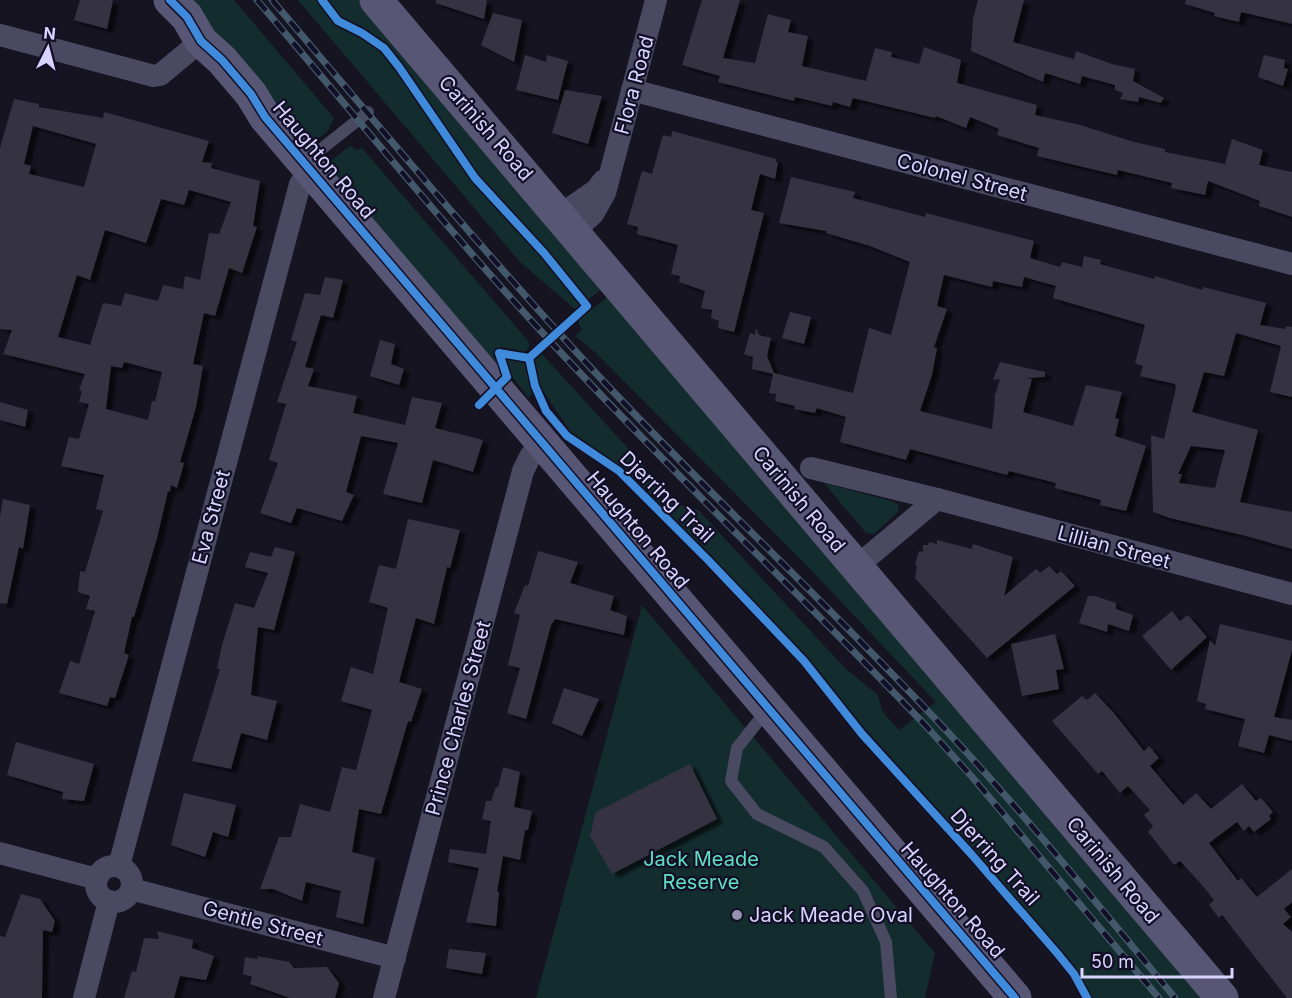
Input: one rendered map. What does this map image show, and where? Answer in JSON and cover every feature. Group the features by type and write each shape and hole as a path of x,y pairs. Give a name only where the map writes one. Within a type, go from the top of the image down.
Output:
{"street":[{"name":"Haughton Road","path":"158,0 173,25 178,41 194,47"},
{"name":"Haughton Road","path":"170,0 187,18 194,47 207,68 243,105 265,117 1015,998"},
{"name":"Carinish Road","path":"376,0 1222,998"},
{"name":"Flora Road","path":"567,223 611,170 656,0"},
{"path":"0,34 154,76 160,75 194,47"},
{"name":"Colonel Street","path":"633,90 1292,264"},
{"name":"Eva Street","path":"119,866 300,184 309,168"},
{"name":"Prince Charles Street","path":"384,998 523,471 531,455 543,444"},
{"name":"Lillian Street","path":"811,468 937,499 1292,594"},
{"path":"856,567 937,499"},
{"path":"0,853 97,879"},
{"path":"119,866 130,877 131,889 128,896 122,900 109,901 97,889 97,879 105,869 119,866"},
{"name":"Gentle Street","path":"131,889 395,958"},
{"path":"84,998 109,901"}],"lane":[{"path":"309,168 368,112"},
{"path":"768,709 737,748 731,781 757,814 824,847 862,891 886,942 891,998"}],"green space":[{"path":"180,0 234,0 334,118 328,131 306,148"},
{"path":"298,0 360,0 604,287 576,310 519,261"},
{"path":"350,146 357,150 362,148 529,342 529,347 525,352 502,347 495,354 503,376 323,167"},
{"path":"613,293 1204,998 1092,998 1075,968 976,852 867,731 803,652 619,465 571,432 539,385 533,359 541,353 666,490 681,505 698,510 847,670 878,695 882,711 899,730 936,702 809,568 596,353 575,336 582,330 579,319"},
{"path":"504,357 525,361 532,394 529,398 510,374"},
{"path":"824,483 888,500 898,504 898,512 874,534 866,533"},
{"name":"Jack Meade Reserve","path":"642,605 935,953 925,998 536,998"}],"building":[{"path":"80,0 113,0 107,29 74,20"},
{"path":"436,0 487,0 484,19 436,3"},
{"path":"702,0 740,0 723,58 755,63 768,14 791,20 788,32 808,36 802,66 866,81 875,48 892,52 891,57 919,64 924,47 961,60 957,83 1037,105 1035,115 1165,149 1165,152 1225,164 1232,139 1263,150 1259,165 1292,172 1292,217 1259,206 1260,201 1208,181 1205,195 1171,188 1172,183 1118,170 1117,175 1037,156 1039,148 997,135 999,129 970,117 966,128 936,116 935,118 853,98 850,107 833,102 832,106 795,97 794,101 718,82 720,76 682,65"},
{"path":"978,0 1024,0 1013,42 1074,59 1076,51 1112,64 1135,69 1133,81 1164,98 1161,103 1139,97 1138,102 1120,99 1123,93 1115,90 1115,85 1082,76 1080,84 1045,73 1043,82 971,51 973,19"},
{"path":"1186,0 1292,0 1292,24 1241,12 1239,22 1214,16 1215,13 1185,4"},
{"path":"493,13 522,20 514,62 481,45"},
{"path":"525,55 546,62 547,55 568,61 558,100 516,90"},
{"path":"1264,55 1285,60 1284,68 1288,69 1283,86 1258,77"},
{"path":"565,90 602,96 588,144 552,133"},
{"path":"14,99 39,104 39,107 103,118 104,112 209,141 202,162 212,163 211,168 260,181 253,226 257,227 242,273 229,268 215,316 204,313 193,364 203,366 196,407 180,462 184,463 177,488 171,485 170,492 168,491 157,538 134,617 132,617 124,653 129,655 115,698 110,697 107,706 59,693 70,661 79,664 95,611 86,609 90,596 78,592 80,571 85,572 103,511 96,509 104,475 61,466 69,437 79,439 89,404 79,402 82,391 79,390 85,374 3,354 12,330 0,329 0,148","holes":["33,126 96,144 84,187 29,174 31,166 24,164","189,190 231,202 219,234 209,233 200,280 185,276 183,289 163,285 158,301 125,293 121,306 103,303 90,345 58,337 77,275 90,280 105,230 146,243 161,199 184,205","124,362 162,372 148,420 106,409 111,366 122,368"]},
{"path":"672,131 776,159 778,162 775,179 760,174 751,210 764,213 734,332 718,328 719,321 711,318 712,310 701,308 705,291 679,282 680,276 671,274 678,245 637,234 638,227 627,224 642,171 652,174 663,135 671,137"},
{"path":"791,177 855,192 853,198 925,217 926,213 1034,241 1030,258 1060,267 1062,262 1082,267 1084,256 1101,260 1100,264 1154,279 1155,276 1203,290 1203,287 1266,303 1260,325 1285,329 1286,326 1292,327 1292,397 1270,392 1281,346 1236,333 1224,376 1204,372 1192,412 1258,430 1240,502 1292,512 1292,549 1153,512 1151,435 1164,439 1175,384 1140,376 1143,366 1135,363 1145,325 1053,298 1056,286 1024,277 1022,287 993,281 992,287 944,275 937,306 947,309 934,347 937,348 932,375 920,411 992,429 994,398 1000,379 993,380 1000,362 1045,372 1045,377 1026,378 1032,379 1023,412 1073,426 1086,385 1122,392 1115,418 1119,419 1115,436 1146,446 1126,511 1100,505 1101,500 1055,488 1056,483 1009,471 1007,475 910,449 906,460 840,442 846,417 817,408 815,413 794,409 795,406 775,401 776,394 769,393 773,374 752,369 753,357 744,354 750,333 755,335 756,328 759,335 771,338 767,356 774,373 853,393 869,328 891,335 910,262 870,246 826,233 826,231 779,223","holes":["1191,446 1225,450 1215,488 1179,483 1182,474 1178,474"]},
{"path":"325,277 343,280 333,318 321,315 305,367 314,369 308,386 357,396 353,413 405,425 412,397 442,403 435,428 483,440 473,472 433,460 422,503 383,494 398,443 361,436 346,492 354,495 342,521 297,508 291,523 260,513 278,463 269,460 286,404 277,402 297,342 291,340 305,293 320,295"},
{"path":"790,312 811,317 804,344 782,338"},
{"path":"380,340 395,344 391,364 404,369 399,385 370,376"},
{"path":"0,402 28,410 25,427 0,420"},
{"path":"3,499 30,505 23,549 19,547 7,604 0,603 0,517"},
{"path":"408,519 460,530 450,568 447,567 434,624 416,618 399,682 422,689 411,722 408,721 381,814 359,809 352,852 375,858 363,924 336,917 341,891 306,882 302,901 273,889 260,889 279,837 291,837 300,804 330,812 342,767 356,770 372,710 341,701 351,667 373,674 388,608 369,602 379,565 396,569"},
{"path":"937,540 972,549 973,544 1013,557 1004,596 1036,569 1040,573 1049,566 1057,574 1061,571 1075,586 987,658 915,578 917,566 915,565 919,551 923,552 923,545 928,545 929,542 937,544"},
{"path":"275,547 295,552 274,630 258,627 251,695 277,701 267,740 241,733 231,769 192,761 220,669 217,669 222,645 235,603 254,608 268,573 245,567 250,552 271,557"},
{"path":"538,551 578,562 570,583 614,596 610,610 627,616 624,635 555,619 551,625 526,719 507,713 520,668 508,665 520,615 514,613 525,585 528,586"},
{"path":"1088,596 1116,603 1116,609 1133,615 1129,631 1108,624 1107,632 1079,623"},
{"path":"1172,611 1180,621 1188,615 1207,637 1171,670 1142,636"},
{"path":"1220,624 1292,641 1292,650 1274,717 1292,720 1292,741 1269,735 1264,753 1238,746 1245,719 1205,709 1206,704 1197,701 1210,640 1215,646"},
{"path":"1055,634 1064,669 1056,670 1059,689 1022,696 1011,644"},
{"path":"564,688 599,699 582,736 552,723"},
{"path":"1095,693 1144,751 1149,746 1159,758 1150,766 1183,805 1196,793 1211,809 1242,784 1256,801 1261,798 1273,812 1269,816 1271,819 1254,832 1249,826 1244,831 1237,822 1209,843 1238,881 1241,878 1257,897 1292,869 1292,902 1284,909 1291,917 1283,924 1292,932 1292,998 1287,998 1222,915 1219,918 1209,905 1214,900 1202,885 1180,861 1174,865 1148,832 1153,826 1144,815 1150,810 1128,786 1120,793 1102,771 1098,774 1052,721 1082,696 1087,700"},
{"path":"16,742 94,764 84,801 62,799 63,792 7,775"},
{"path":"690,764 717,819 612,874 590,836 596,812"},
{"path":"503,767 520,772 514,807 532,811 528,830 525,830 520,860 503,856 497,892 499,892 496,926 466,922 479,868 448,862 450,849 486,854 491,821 482,819 486,801 491,801 496,787 498,788"},
{"path":"184,793 236,805 228,837 213,832 205,857 171,845"},
{"path":"21,894 40,899 55,921 52,932 43,930 42,998 0,998 0,936 5,937"},
{"path":"157,931 193,940 192,948 214,956 206,980 180,976 174,998 124,998 132,971 136,972 144,938 159,939"},
{"path":"449,949 486,953 482,974 446,968"},
{"path":"257,956 289,962 294,968 327,967 339,983 335,998 290,998 250,984 252,977 243,974 245,957 258,959"}],"railway":[{"path":"257,0 513,300 643,439 925,725 973,778 1159,998"},
{"path":"272,0 550,323 634,414 942,726 1032,826 1175,998"}],"cycle path":[{"path":"170,0 187,17 201,41 222,60 251,94 265,117 1015,998"},
{"path":"322,0 338,21 384,48 475,178 544,253 587,306 529,358"},
{"path":"479,405 507,377 499,353 529,358"},
{"name":"Djerring Trail","path":"529,358 535,386 546,411 567,436 619,471 804,661 862,734 1057,953 1074,974 1087,998"}],"place":[{"name":"Jack Meade Oval","path":"737,915"}]}
